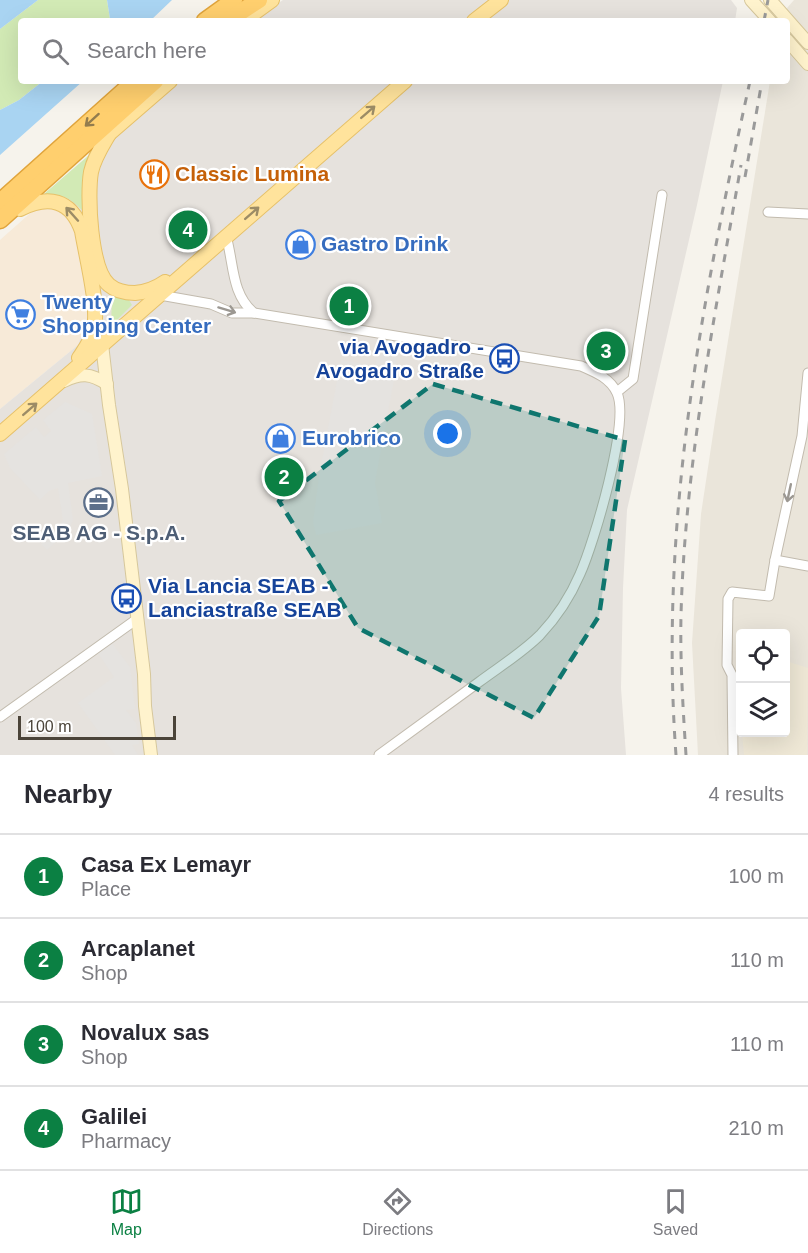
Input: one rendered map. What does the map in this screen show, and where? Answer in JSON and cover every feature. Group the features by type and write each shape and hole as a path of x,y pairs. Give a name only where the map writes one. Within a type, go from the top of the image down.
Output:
{"highway":[{"path":"209,18 234,0"},
{"path":"231,18 258,0"},
{"path":"0,202 132,84"},
{"path":"0,220 152,84"}],"main road":[{"path":"247,18 272,0"},
{"path":"477,18 490,0"},
{"path":"477,18 501,0"},
{"path":"751,0 767,18"},
{"path":"770,0 786,18"},
{"path":"790,23 808,43"},
{"path":"790,43 808,64"},
{"path":"0,227 167,84"},
{"path":"0,434 402,84"},
{"path":"109,134 92,169 88,204 97,260 106,283 119,291 147,292 193,265"},
{"path":"20,209 35,202 48,200 65,206 74,213 82,231 95,328 85,349 59,383"},
{"path":"102,344 122,489 151,755"},
{"path":"59,383 85,374 94,376 107,384"}],"street":[{"path":"617,392 633,379 662,195"},
{"path":"768,212 808,214"},
{"path":"226,236 231,251 236,286 244,305 254,313"},
{"path":"160,295 211,304 232,313 254,313 581,366 604,376 617,392 620,407 619,425 608,489 580,574 563,604 540,634 517,654 379,755"},
{"path":"733,755 732,675 727,666 728,598 732,592 769,596 775,560 805,436 808,373"},
{"path":"775,560 808,566"},
{"path":"0,717 137,619"}],"highlighted area":[{"path":"433,384 625,440 599,616 534,718 358,628 279,501"}],"shaded area":[{"path":"283,0 731,0 737,8 735,18 256,18"},
{"path":"794,0 808,0 808,755 698,755 692,643 701,514 770,84 790,84 790,18 785,18 787,8"},
{"path":"172,84 722,84 627,510 621,688 626,755 0,755 0,409 78,345 90,311 88,274 71,215 44,201 116,132"},
{"path":"44,201 71,215 80,236 90,311 78,345 0,409 0,240"},
{"path":"379,348 397,351 395,374 375,482 382,523 316,535 313,523 319,476 341,360 375,366"},
{"path":"65,402 92,414 102,476 68,483 73,520 69,530 47,550 41,544 63,520 58,488 49,491 40,500 10,468 4,454 36,427 44,437 51,431 43,420"},
{"path":"112,643 130,667 135,709 126,710 136,723 139,744 132,745 138,755 115,755 78,703 114,677 98,653"},
{"path":"790,662 808,668 807,755 744,755 742,737 790,737"}],"green space":[{"path":"38,0 107,0 110,18 18,18 18,84 39,84 19,100 0,110 0,29"},
{"path":"96,149 85,213 67,198 44,194"},
{"path":"112,296 129,300 132,305 111,326"}],"water":[{"path":"0,0 38,0 0,29"},
{"path":"107,0 172,0 153,18 110,18"},
{"path":"39,84 80,84 0,155 0,110 19,100"}],"railway":[{"path":"765,18 768,0"},
{"path":"676,755 672,669 674,584 679,499 688,415 715,248 749,84"},
{"path":"745,177 761,84"},
{"path":"686,755 681,615 688,502 703,389 741,165"}],"place":[{"name":"Classic Lumina","path":"154,174"},
{"name":"Galilei","path":"188,230"},
{"name":"Gastro Drink","path":"300,244"},
{"name":"Casa Ex Lemayr","path":"349,306"},
{"name":"Twenty Shopping Center","path":"21,314"},
{"name":"Novalux sas","path":"606,351"},
{"name":"via Avogadro - Avogadro Straße","path":"505,359"},
{"name":"Eurobrico","path":"281,438"},
{"name":"Arcaplanet","path":"284,477"},
{"name":"SEAB AG - S.p.A.","path":"99,502"},
{"name":"Via Lancia SEAB - Lanciastraße SEAB","path":"127,598"}]}
